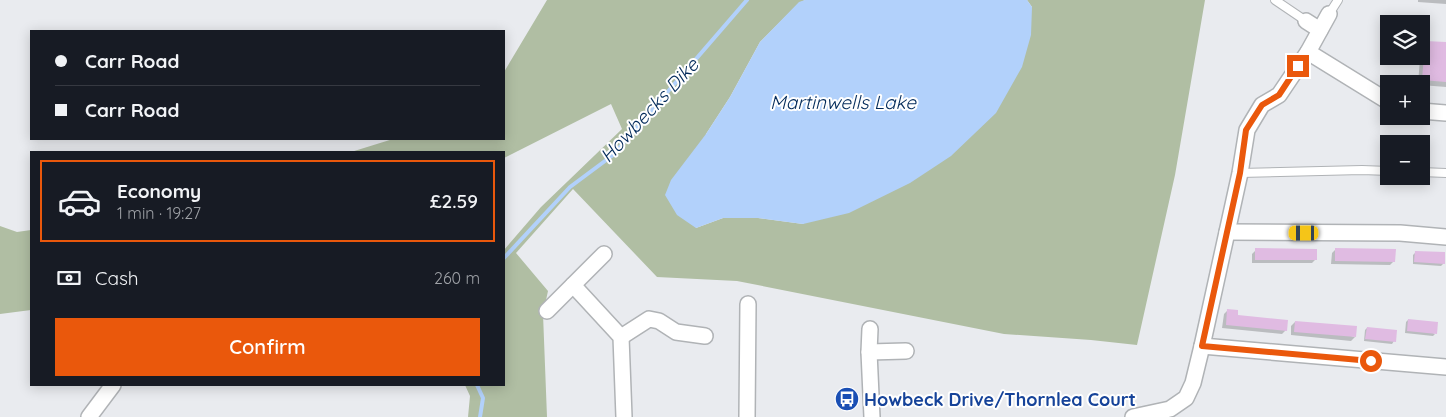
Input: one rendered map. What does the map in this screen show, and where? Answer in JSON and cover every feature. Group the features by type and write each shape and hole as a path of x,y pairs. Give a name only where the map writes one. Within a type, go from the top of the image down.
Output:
{"street":[{"path":"1133,417 1170,410 1186,398 1193,383 1202,346 1240,173 1246,130 1262,105 1279,95 1308,52 1329,14"},
{"path":"1306,21 1320,30"},
{"path":"1308,52 1380,96"},
{"path":"1430,112 1446,113"},
{"path":"1227,232 1400,233 1446,237"},
{"path":"547,311 604,254"},
{"path":"573,285 621,337 624,417"},
{"path":"747,417 748,304"},
{"path":"621,337 649,319 659,321 676,332 705,336"},
{"path":"870,329 872,417"},
{"path":"1202,346 1446,367"},
{"path":"870,352 906,351"},
{"path":"90,417 112,386"}],"lane":[{"path":"1275,0 1306,21"},
{"path":"1329,14 1338,0"},
{"path":"1240,173 1380,171"},
{"path":"1430,172 1446,173"}],"green space":[{"path":"547,0 805,0 799,3 760,42 730,97 706,134 696,228 723,218 758,218 803,224 1032,7 1027,0 1205,0 1175,175 1137,345 1004,334 737,281 657,277 573,189 516,253 548,291 543,314 547,417 468,417 470,396 465,386 505,386 505,249 541,207 622,129 611,104 505,157 505,151 354,151 390,140 505,140 505,70"},
{"path":"0,226 17,232 30,230 30,310 0,314"}],"water":[{"name":"Martinwells Lake","path":"805,0 1027,0 1032,7 1031,35 1022,67 996,113 951,156 910,183 849,213 803,224 758,218 723,218 696,228 677,215 665,195 671,180 706,134 730,97 760,42 799,2"}],"building":[{"path":"1430,41 1446,42 1446,82 1430,81 1430,75 1422,75 1423,65 1430,65"},
{"path":"1255,248 1317,249 1317,260 1255,260"},
{"path":"1335,248 1396,249 1395,262 1335,261"},
{"path":"1415,251 1445,252 1445,264 1414,262"},
{"path":"1227,309 1238,310 1238,315 1288,320 1287,331 1226,325"},
{"path":"1408,319 1438,322 1437,334 1407,331"},
{"path":"1295,321 1357,326 1356,337 1294,332"},
{"path":"1367,327 1397,330 1396,342 1365,339"}],"waterway":[{"name":"Howbecks Dike","path":"505,257 570,187 613,155 747,0"},
{"name":"Howbecks Dike","path":"477,386 483,398 480,417"}],"place":[{"name":"Howbeck Drive/Thornlea Court","path":"847,399"}],"route":[{"path":"1298,66 1279,95 1262,105 1246,130 1240,173 1202,346 1371,361"}]}
